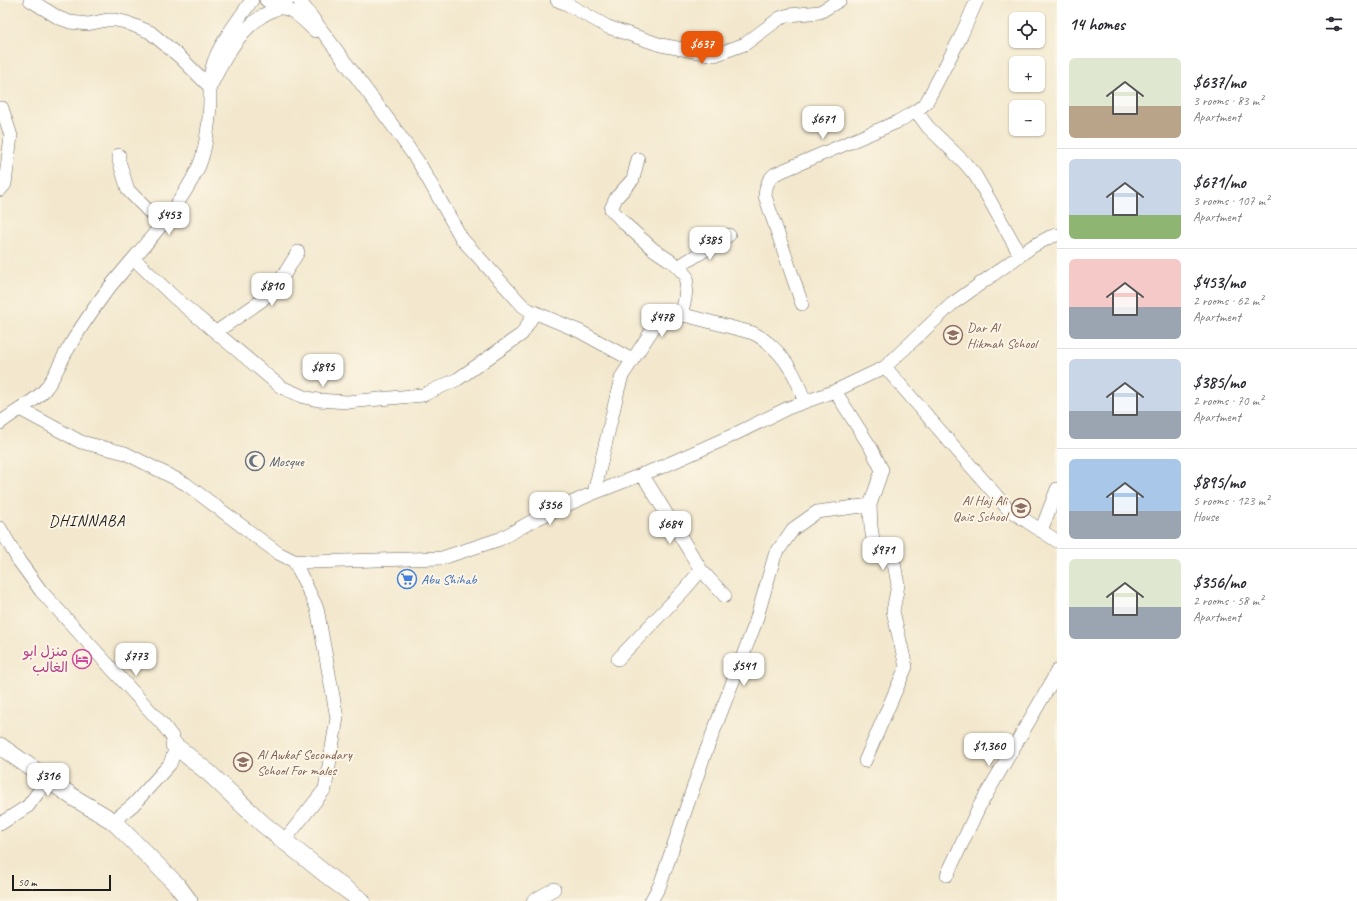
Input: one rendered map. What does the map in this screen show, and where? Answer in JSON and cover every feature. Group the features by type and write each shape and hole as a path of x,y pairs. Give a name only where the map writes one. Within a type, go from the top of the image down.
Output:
{"street":[{"path":"30,0 59,18 70,22 88,24 107,20 116,20 150,32 180,57 210,88"},
{"path":"0,423 28,404 46,389 79,330 106,293 162,225 187,188 199,165 205,143 212,66 217,54 252,0"},
{"path":"266,0 276,4 288,0"},
{"path":"300,0 419,163 462,239 523,306 579,331 632,360"},
{"path":"557,0 608,27 661,44 715,55 745,44 780,18 789,15 820,12 840,0"},
{"path":"802,304 765,196 766,185 769,179 775,174 896,122 916,111 926,103 960,38 977,0"},
{"path":"210,88 231,47 246,29 257,19 268,12 279,8 290,11 298,16 346,61"},
{"path":"0,190 5,184 11,136 1,107"},
{"path":"916,111 928,127 964,162 975,175 990,198 1020,255"},
{"path":"120,155 120,161 128,190 162,225"},
{"path":"638,159 633,179 616,198 611,209 630,228 678,267 687,277 685,299 681,315"},
{"path":"678,267 728,234"},
{"path":"20,409 81,442 125,453 186,484 278,553 294,561 312,562 442,558 500,539 536,519 594,493 729,437 788,408 835,392 885,367 952,304 1040,241 1057,235"},
{"path":"216,332 260,301 279,283 298,252"},
{"path":"134,259 175,298 281,387 304,397 332,402 355,402 423,395 458,379 522,334 535,312"},
{"path":"594,493 622,376 654,328 667,318 674,315 681,315 753,333 761,337 774,349 792,372 800,387 804,402"},
{"path":"885,367 1008,509 1057,541"},
{"path":"835,392 871,448 882,470 870,505 871,527 874,546 894,563 898,585 893,611 906,667 865,761"},
{"path":"642,474 701,570 725,596"},
{"path":"1041,531 1057,489"},
{"path":"651,901 660,885 703,759 755,624 775,555 794,529 817,512 870,505"},
{"path":"0,528 19,561 41,591 164,726 173,738 175,750 170,764 133,805 113,821"},
{"path":"284,841 325,789 337,718 317,608 294,561"},
{"path":"618,659 685,589 701,570"},
{"path":"947,875 980,807 1057,671"},
{"path":"174,745 209,773 263,824 333,880 362,901"},
{"path":"0,746 76,798 113,821 177,885 189,901"},
{"path":"0,824 28,806 48,779"},
{"path":"533,901 554,889"}],"place":[{"name":"Dar Al Hikmah School","path":"953,335"},
{"name":"Mosque","path":"255,461"},
{"name":"Al Haj Ali Qais School","path":"1021,508"},
{"name":"Abu Shihab","path":"407,579"},
{"name":"منزل ابو الغالب","path":"82,659"},
{"name":"Al Awkaf Secondary School For males","path":"243,762"}],"district":[{"name":"DHINNABA","path":"87,520"}]}
